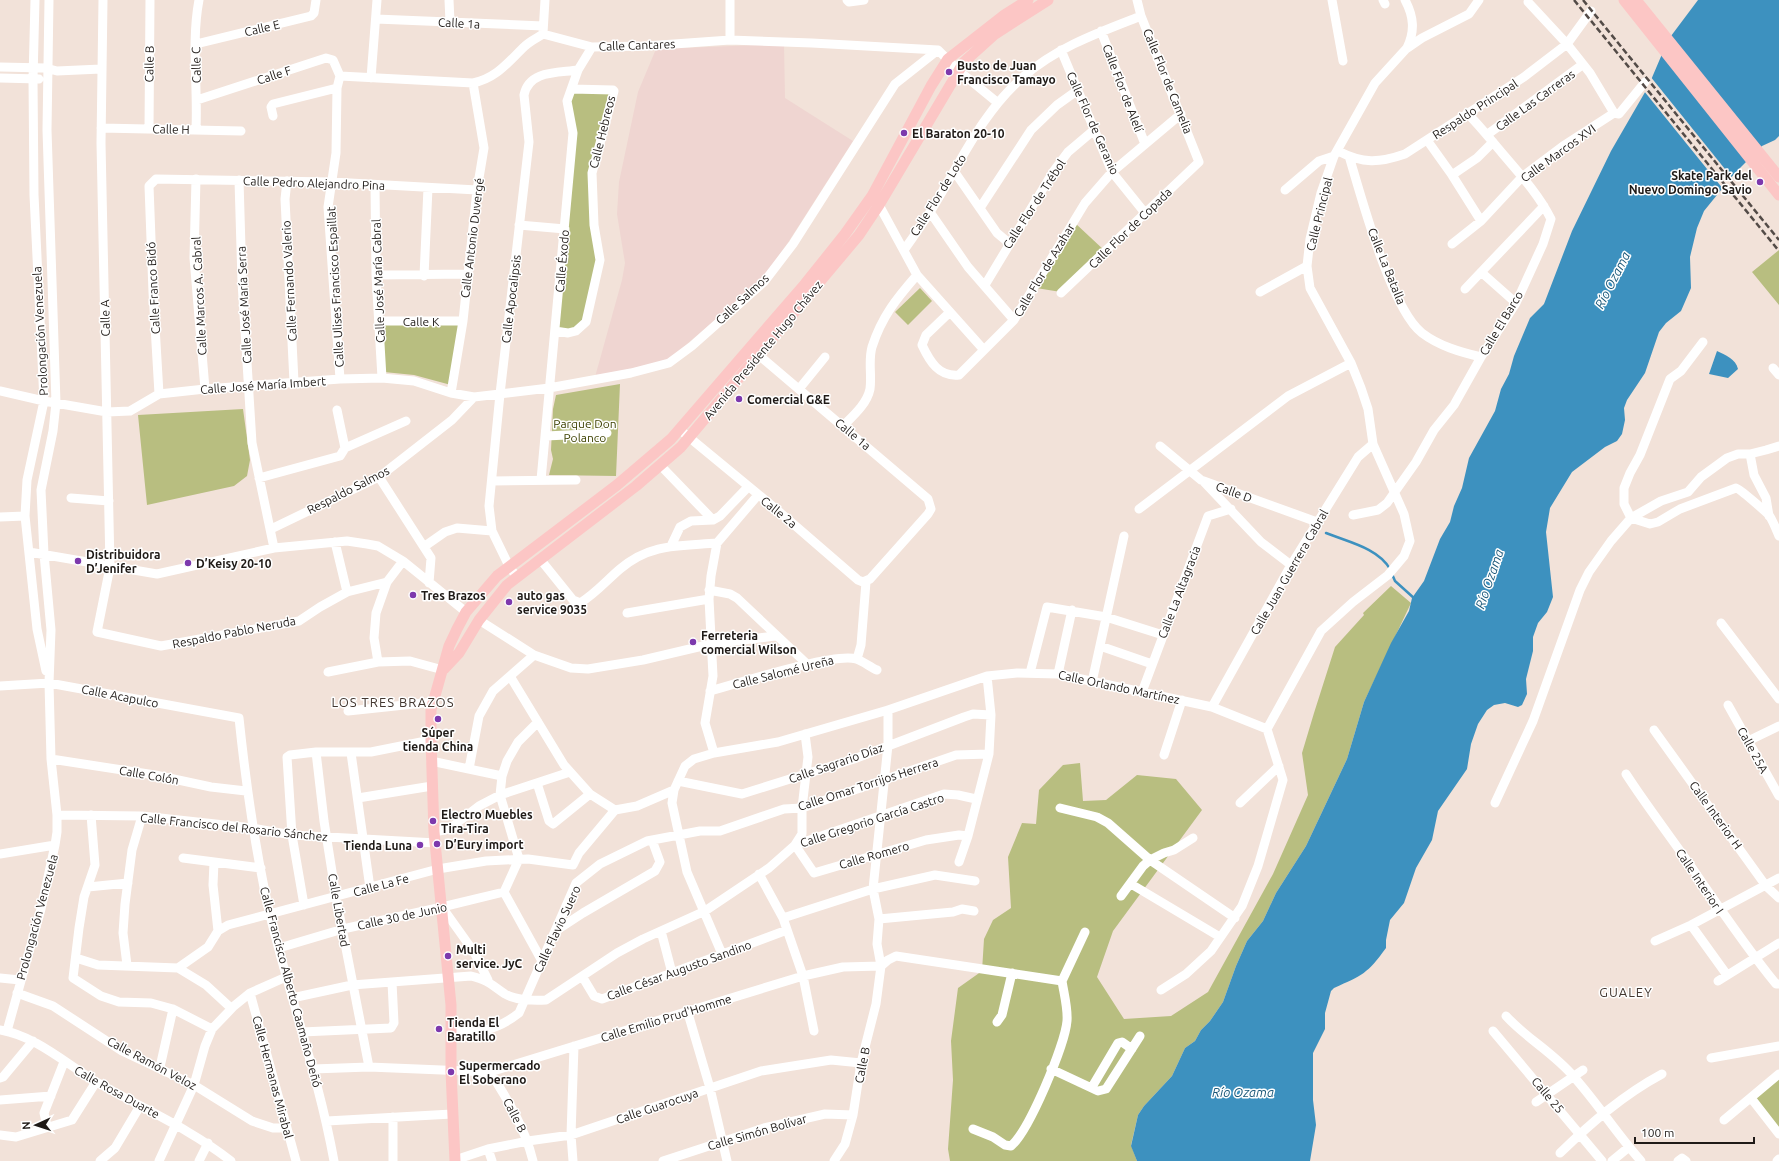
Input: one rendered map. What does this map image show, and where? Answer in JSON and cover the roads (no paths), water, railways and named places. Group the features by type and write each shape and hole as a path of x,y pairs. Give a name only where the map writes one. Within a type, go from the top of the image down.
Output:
{"main road":[{"name":"Avenida Presidente Hugo Chávez","path":"443,670 459,653 480,620 507,584 636,486 688,437 759,355 859,235 931,86 948,59 1003,16 1028,0"},
{"name":"Avenida Presidente Hugo Chávez","path":"455,1160 452,1114 452,1032 442,907 434,832 431,761 431,710 449,646 466,612 489,585 509,566 617,486 671,439 805,284 845,234 876,200 964,62 995,34 1048,0"},
{"path":"1624,0 1779,195"},
{"path":"1636,0 1779,177"},
{"path":"449,646 451,653 459,653"}],"street":[{"name":"Prolongación Venezuela","path":"36,0 33,79 34,196 44,401 27,480 25,516 37,629 49,682"},
{"name":"Prolongación Venezuela","path":"4,1031 17,993 41,909 55,845 57,815 51,759 49,682 51,630 44,554 41,490 53,431 56,404 46,79 49,0"},
{"name":"Calle A","path":"98,633 96,630 110,567 101,69 103,0"},
{"name":"Calle B","path":"149,129 150,0"},
{"name":"Calle C","path":"196,129 197,100 195,19 200,0"},
{"name":"Calle E","path":"196,44 311,16 314,13 316,0"},
{"path":"371,78 377,0"},
{"path":"449,0 450,22"},
{"path":"340,76 473,83 484,81 494,76 508,65 526,45 543,30 545,0"},
{"path":"730,0 730,40"},
{"path":"850,1 864,0"},
{"name":"Calle Flor de Camelia","path":"1137,0 1198,162"},
{"path":"1332,0 1343,61"},
{"path":"1406,0 1412,14 1413,28 1406,49"},
{"name":"Calle Principal","path":"1267,729 1321,631 1353,602 1388,576 1399,564 1410,541 1404,514 1373,444 1368,409 1351,363 1310,288 1307,266 1310,239 1321,193 1336,153 1356,114 1375,83 1406,49 1422,38 1469,14 1479,0"},
{"path":"1528,2 1567,44 1582,65 1590,73 1614,113"},
{"name":"Respaldo Principal","path":"1336,153 1370,161 1385,161 1405,154 1524,77 1567,44 1591,11"},
{"name":"Calle Flor de Loto","path":"904,250 930,212 977,132 998,103 1022,78 1061,50 1101,31 1142,16"},
{"name":"Calle 1a","path":"376,19 450,22 543,30"},
{"name":"Calle Cantares","path":"543,30 592,46 646,46 730,40 938,50"},
{"name":"Calle Flor de Alelí","path":"1101,31 1145,144"},
{"name":"Calle Éxodo","path":"541,480 573,133 567,101 578,70 592,46"},
{"path":"938,50 959,71 998,103"},
{"name":"Calle Salmos","path":"474,397 549,388 631,373 669,363 692,346 764,282 797,237 895,84 938,50"},
{"name":"Calle Flor de Geranio","path":"1061,50 1112,172 1145,213"},
{"name":"Calle F","path":"197,100 326,58 334,60 340,76"},
{"name":"Calle Las Carreras","path":"1488,134 1582,65"},
{"path":"0,66 46,68 57,71 101,69"},
{"name":"Calle Apocalipsis","path":"516,576 509,566 492,531 489,506 500,394 529,142 524,94 525,88 533,78 540,75 578,70"},
{"path":"0,78 46,79 57,71"},
{"name":"Calle Ulises Francisco Espaillat","path":"340,76 337,88 336,153 328,207 340,379"},
{"name":"Calle Marcos XVI","path":"1452,244 1481,221 1522,177 1563,146 1614,113 1620,114 1646,82"},
{"name":"Calle Antonio Duvergé","path":"451,393 463,321 477,190 484,148 473,83"},
{"path":"273,116 271,107 273,104 337,88"},
{"name":"Calle Hebreos","path":"555,331 572,332 586,322 600,260 594,225 592,173 614,91 572,89"},
{"path":"980,208 1014,153 1031,130 1057,105 1078,90"},
{"name":"Calle El Barco","path":"1353,515 1378,510 1387,503 1416,462 1434,430 1454,405 1481,357 1516,303 1543,244 1551,220 1544,206 1522,177 1488,134 1467,113"},
{"name":"Calle Flor de Azahar","path":"950,312 926,334 922,345 930,361 943,374 959,375 1014,320 1085,203 1112,172 1181,114"},
{"name":"Calle H","path":"102,128 241,130"},
{"name":"Calle Flor de Trébol","path":"985,285 1059,162 1068,152 1094,130"},
{"path":"1427,140 1452,175 1481,221"},
{"path":"1452,175 1477,158 1493,142"},
{"path":"1284,190 1319,161 1336,153"},
{"name":"Calle La Batalla","path":"1349,156 1373,233 1400,305 1420,332 1440,345 1481,357"},
{"name":"Calle Flor de Copada","path":"1061,293 1106,252 1198,162"},
{"path":"954,171 997,233 1009,243"},
{"name":"Calle Pedro Alejandro Pina","path":"151,182 156,179 196,179 332,182 477,190"},
{"name":"Calle Marcos A. Cabral","path":"196,179 194,258 205,389"},
{"name":"Calle José María Serra","path":"240,180 242,282 252,443 274,548"},
{"name":"Calle Fernando Valerio","path":"287,181 285,199 294,382"},
{"name":"Calle Franco Bidó","path":"151,182 149,186 152,285 159,394"},
{"name":"Calle José María Cabral","path":"375,185 376,276 382,378"},
{"path":"424,276 428,188"},
{"path":"876,200 918,275 984,350"},
{"path":"1464,288 1544,206"},
{"path":"930,212 968,266 1014,320"},
{"path":"519,225 565,229"},
{"path":"1260,292 1307,266"},
{"path":"1481,272 1516,303"},
{"path":"376,276 468,274"},
{"path":"843,426 867,397 870,388 870,360 872,347 887,313 893,303 918,275"},
{"name":"Calle K","path":"379,321 463,321"},
{"path":"1703,342 1681,371 1670,379 1661,398 1643,448 1624,488 1624,504 1631,518 1650,524 1658,522 1680,509 1734,488 1741,490 1769,516"},
{"name":"Calle 1a","path":"750,348 928,499 931,508 928,514 868,580"},
{"path":"799,389 825,357"},
{"path":"1139,509 1190,472 1288,396 1351,363"},
{"name":"Calle José María Imbert","path":"0,391 56,404 107,412 130,412 159,394 249,385 340,379 382,378 414,381 451,393 474,397"},
{"name":"Respaldo Salmos","path":"271,529 379,477 452,420 474,397"},
{"path":"337,410 345,448"},
{"path":"259,478 340,456 345,448 406,421"},
{"name":"Calle 2a","path":"679,429 858,580 868,580"},
{"path":"546,436 607,433"},
{"name":"Calle Juan Guerrera Cabral","path":"1212,707 1291,565 1317,522 1358,457 1373,444"},
{"name":"Calle D","path":"1160,446 1201,480 1317,522"},
{"path":"1495,803 1539,707 1580,590 1589,572 1611,541 1631,518 1661,501 1688,492 1701,476 1727,458 1738,454 1750,454 1779,446"},
{"path":"1750,454 1754,475 1766,498 1769,516 1779,536"},
{"path":"660,465 713,520"},
{"path":"379,477 432,558 429,583"},
{"path":"492,481 576,480"},
{"path":"1201,480 1231,509 1261,542 1291,565"},
{"path":"671,546 680,527 691,521 713,520 720,516 748,487"},
{"path":"714,753 705,723 713,676 709,595 717,544 758,496"},
{"path":"71,498 109,501"},
{"name":"Calle La Altagracia","path":"1142,692 1208,516 1231,509"},
{"path":"0,517 25,516"},
{"path":"425,546 445,532 457,528 492,531"},
{"path":"1092,682 1124,536"},
{"path":"29,552 157,574 274,548 347,541 378,546 403,561 466,612"},
{"path":"335,542 347,592"},
{"path":"540,559 573,600 580,603 637,556 648,550 671,546 717,544"},
{"path":"378,662 374,638 376,613 386,582 403,561"},
{"path":"857,659 861,645 868,580"},
{"name":"Respaldo Pablo Neruda","path":"98,633 161,646 299,621 347,592 386,582"},
{"path":"627,613 709,595 730,594 737,598 763,622 775,636 807,664"},
{"path":"1030,673 1047,607 1072,610 1079,613 1106,617 1163,635"},
{"path":"1058,674 1072,610"},
{"path":"480,620 534,655 570,668 588,669 642,660 711,644 775,636"},
{"path":"1721,623 1779,699"},
{"path":"1100,646 1152,664"},
{"path":"469,769 479,716 493,691 534,655"},
{"name":"Calle Salomé Ureña","path":"710,691 807,664 836,658 857,659 877,670"},
{"path":"328,672 378,662 410,661 443,670"},
{"name":"Calle Orlando Martínez","path":"674,790 688,763 694,759 714,753 778,742 888,710 987,676 1030,673 1058,674 1212,707 1267,729"},
{"path":"510,676 570,772 590,794 615,810"},
{"path":"960,862 989,754 991,715 987,676"},
{"name":"Calle Acapulco","path":"0,686 49,682 240,718"},
{"path":"1164,755 1182,700"},
{"path":"348,711 433,702"},
{"name":"Calle 25A","path":"1728,705 1748,741 1775,782 1779,796"},
{"name":"Calle B","path":"834,1161 845,1144 853,1115 861,1063 876,1004 881,966 877,944 879,919 873,889 882,815 888,745 888,710"},
{"name":"Calle Sagrario Díaz","path":"678,781 742,794 854,759 964,717 974,714 991,715"},
{"name":"Calle Francisco Alberto Caamaño Deñó","path":"240,718 246,791 270,914 286,977 314,1069 327,1121 334,1161"},
{"path":"538,722 518,742 507,761 502,776 500,795 519,859 504,892 542,961"},
{"path":"1748,741 1779,726"},
{"path":"1161,990 1186,974 1211,951 1235,918 1258,866 1283,780 1267,729"},
{"name":"Calle Interior H","path":"1654,730 1766,886 1779,898"},
{"path":"795,845 802,834 802,808 808,757 805,734"},
{"path":"304,905 292,835 286,759 290,755 316,752 371,752 431,740"},
{"name":"Calle Libertad","path":"316,752 336,897 369,1067"},
{"path":"351,752 370,888"},
{"name":"Calle Omar Torrijos Herrera","path":"678,835 720,831 784,809 802,808 956,755 989,754"},
{"name":"Calle Colón","path":"51,759 155,775 211,787 246,791"},
{"path":"431,761 502,776"},
{"path":"1240,803 1279,766"},
{"path":"434,832 449,829 479,806 500,795 570,772"},
{"name":"Calle Interior I","path":"1626,774 1700,879 1719,909 1755,958 1776,984 1779,984"},
{"path":"537,783 549,822 553,824 590,794"},
{"path":"358,798 432,786"},
{"path":"573,865 579,853 615,810 637,806 674,790"},
{"path":"674,790 672,802 687,872 705,911 722,954"},
{"name":"Calle Gregorio García Castro","path":"292,998 352,985 448,979 471,976 488,980 506,995 534,1001 546,1000 617,953 705,911 759,874 795,845 944,794 976,799"},
{"path":"1060,808 1102,820 1150,860 1235,918"},
{"name":"Calle Francisco del Rosario Sánchez","path":"57,815 142,816 252,828 292,835 436,843"},
{"path":"91,815 95,865 88,887 79,928 73,978 100,996 119,1002 151,1002 173,1009 212,1029"},
{"path":"127,965 123,933 128,883 132,850 142,816"},
{"name":"Calle Flavio Suero","path":"452,1032 488,1030 507,1023 519,1013 576,883 600,864 652,840 678,835"},
{"name":"Calle Romero","path":"795,845 814,873 877,853 926,840 959,835 968,836"},
{"path":"1121,896 1143,866 1150,860 1174,850 1193,838"},
{"path":"556,931 583,913 655,871 660,862 652,840"},
{"path":"0,854 55,845"},
{"path":"183,858 261,868"},
{"path":"438,870 486,861 519,859 573,865"},
{"path":"178,968 208,947 218,931 212,885 214,862"},
{"path":"573,865 577,874 576,883"},
{"name":"Calle La Fe","path":"218,931 228,925 438,870"},
{"path":"759,874 783,918 803,976 814,1031"},
{"path":"783,918 873,889 941,874 975,882"},
{"path":"1655,941 1691,925 1779,878"},
{"path":"88,887 128,883"},
{"path":"1131,884 1220,937"},
{"name":"Calle 30 de Junio","path":"279,948 343,929 504,892"},
{"path":"442,907 474,952 488,980"},
{"path":"879,919 953,912 962,909 974,911"},
{"path":"1691,925 1727,975"},
{"name":"Calle César Augusto Sandino","path":"582,976 594,996 602,999 787,930"},
{"path":"661,931 672,973"},
{"path":"973,1129 993,1137 1004,1145 1011,1146 1018,1140 1040,1098 1067,1020 1062,981 1085,932"},
{"path":"1718,981 1779,943"},
{"path":"881,966 896,956 1062,981"},
{"path":"76,958 98,965 178,968 206,985 231,1008"},
{"name":"Calle Emilio Prud'Homme","path":"314,1069 369,1067 490,1072 687,1010 803,976 843,967 881,966"},
{"path":"998,1022 1002,1015 1012,974"},
{"path":"159,1161 194,1085 204,1046 212,1029 231,1008 250,993 286,977"},
{"path":"0,978 20,980"},
{"path":"302,1032 391,1028 393,1025 392,982"},
{"name":"Calle Ramón Veloz","path":"17,993 53,1006 122,1050 194,1085 252,1122 273,1128 287,1128"},
{"name":"Calle Hermanas Mirabal","path":"250,993 296,1161"},
{"path":"160,1068 173,1009"},
{"path":"687,1010 710,1088 721,1141 727,1161"},
{"path":"1506,1016 1520,1031 1542,1046 1574,1077 1641,1161"},
{"name":"Calle Rosa Duarte","path":"4,1031 33,1041 96,1082 208,1143 231,1161"},
{"name":"Calle 25","path":"1493,1031 1548,1094 1602,1161"},
{"path":"1051,1069 1098,1091 1106,1089 1140,1036"},
{"path":"0,1078 3,1077 33,1041"},
{"path":"1092,1087 1118,1043 1122,1042 1132,1049"},
{"path":"573,1161 571,1135 574,1046"},
{"path":"1711,1058 1779,1046"},
{"name":"Calle Guarocuya","path":"455,1160 488,1148 528,1140 571,1135 762,1071 831,1060 861,1063"},
{"path":"47,1126 44,1113 64,1062"},
{"path":"1536,1102 1583,1070"},
{"name":"Calle B","path":"490,1072 509,1102 528,1140 533,1161"},
{"path":"1560,1153 1602,1114 1662,1074"},
{"path":"1724,1120 1779,1074"},
{"path":"0,1135 16,1137 47,1126 72,1120 96,1082"},
{"path":"0,1100 51,1096"},
{"path":"1751,1098 1779,1134"},
{"path":"100,1161 115,1148 140,1106"},
{"path":"327,1121 452,1114"},
{"name":"Calle Simón Bolívar","path":"663,1161 764,1128 825,1114 853,1115"},
{"path":"393,1117 393,1161"},
{"path":"199,1161 208,1143"},
{"path":"1612,1161 1629,1147"},
{"path":"488,1148 492,1161"},
{"path":"1678,1161 1682,1158 1686,1161"}],"water":[{"name":"Río Ozama","path":"1698,0 1779,0 1779,136 1775,140 1762,146 1734,174 1704,211 1697,228 1690,257 1691,288 1681,311 1666,323 1659,332 1645,373 1627,400 1624,408 1625,420 1622,434 1617,441 1605,447 1572,472 1550,508 1546,532 1553,597 1547,612 1538,623 1533,637 1533,651 1526,679 1527,694 1522,705 1518,707 1505,703 1494,705 1487,710 1478,724 1471,744 1467,769 1438,811 1432,840 1416,868 1404,903 1390,920 1386,948 1364,973 1331,991 1325,1013 1325,1029 1313,1053 1313,1100 1316,1125 1310,1161 1137,1161 1131,1146 1138,1115 1144,1106 1172,1076 1185,1048 1195,1041 1201,1030 1210,1021 1223,1002 1247,941 1263,921 1276,893 1306,846 1347,759 1364,702 1391,643 1409,611 1412,598 1424,581 1440,539 1450,522 1454,506 1462,488 1469,458 1495,411 1501,389 1509,374 1514,356 1530,318 1544,304 1572,231 1611,151 1648,87 1668,40"},
{"path":"1717,351 1730,358 1737,366 1738,369 1728,378 1709,374"}],"waterway":[{"path":"1326,533 1362,546 1378,556 1390,569"},
{"path":"1392,574 1395,581 1415,599"}],"railway":[{"path":"1574,0 1779,251"},
{"path":"1583,0 1779,240"}],"place":[{"name":"Busto de Juan Francisco Tamayo","path":"949,72"},
{"name":"El Baraton 20-10","path":"904,133"},
{"name":"Skate Park del Nuevo Domingo Savio","path":"1760,182"},
{"name":"Comercial G&E","path":"739,399"},
{"name":"Distribuidora D’Jenifer","path":"78,561"},
{"name":"D’Keisy 20-10","path":"188,563"},
{"name":"Tres Brazos","path":"413,595"},
{"name":"auto gas service 9035","path":"509,602"},
{"name":"Ferreteria comercial Wilson","path":"693,642"},
{"name":"Súper tienda China","path":"438,719"},
{"name":"Electro Muebles Tira-Tira","path":"433,821"},
{"name":"D’Eury import","path":"437,844"},
{"name":"Tienda Luna","path":"420,845"},
{"name":"Multi service. JyC","path":"448,956"},
{"name":"Tienda El Baratillo","path":"439,1029"},
{"name":"Supermercado El Soberano","path":"451,1072"}],"district":[{"name":"LOS TRES BRAZOS","path":"393,702"},
{"name":"GUALEY","path":"1626,992"}],"park label":[{"name":"Parque Don Polanco","path":"585,430"}]}
